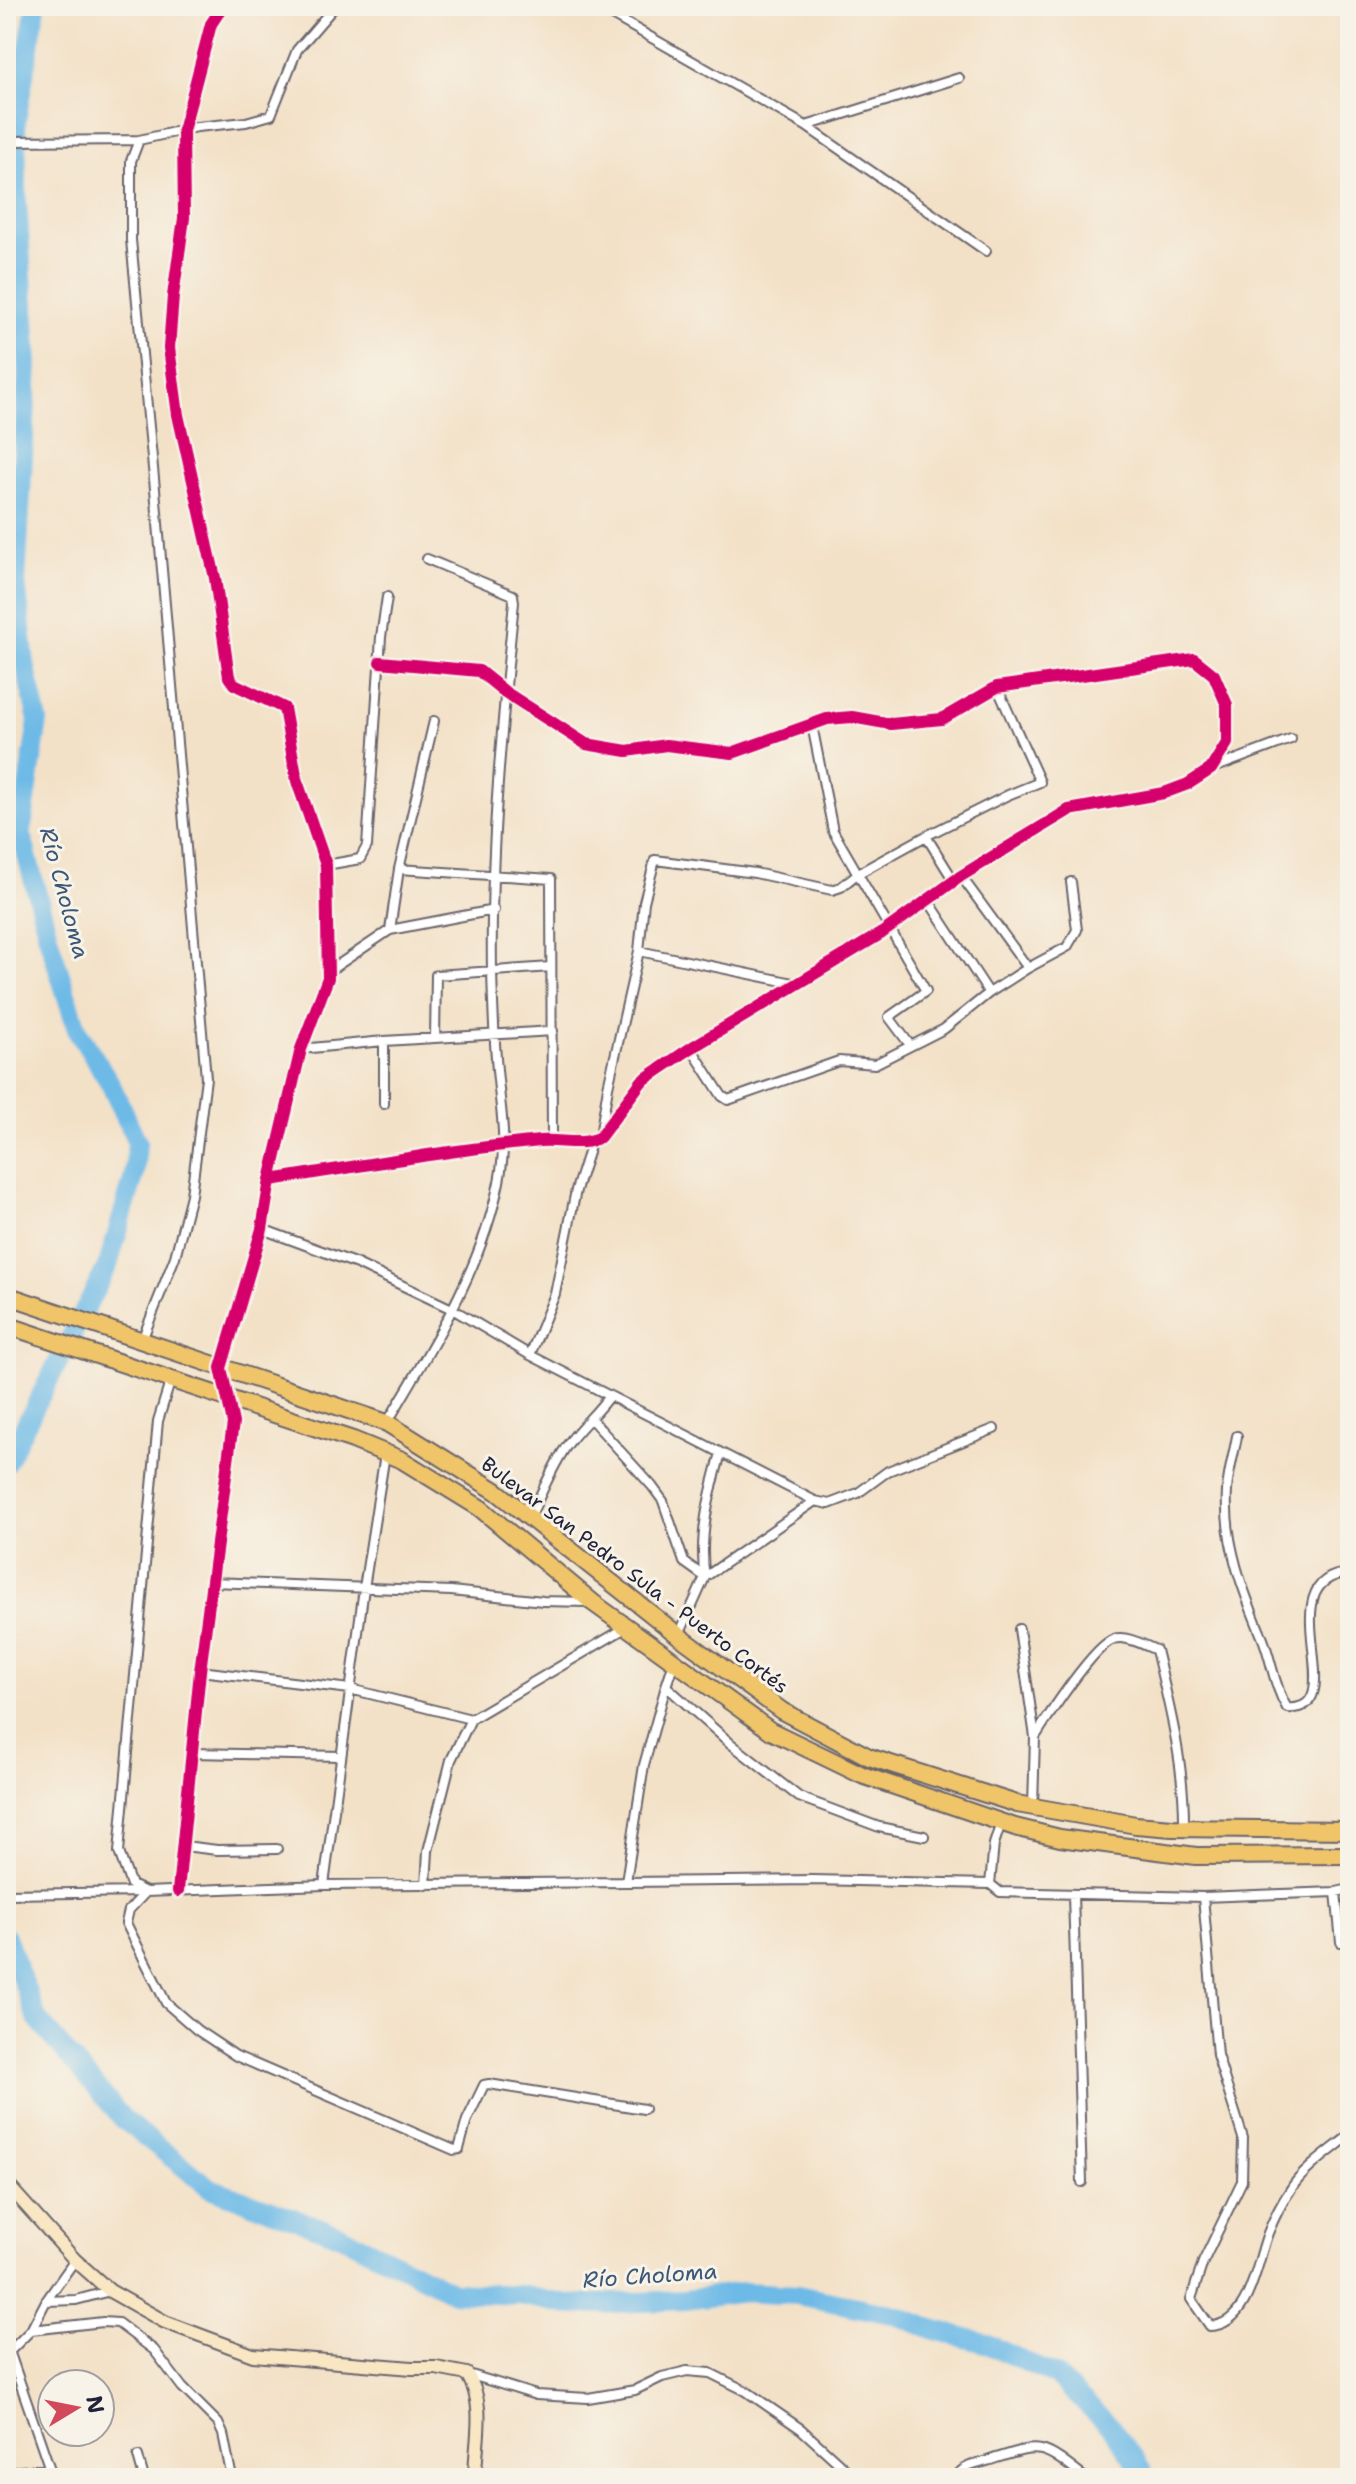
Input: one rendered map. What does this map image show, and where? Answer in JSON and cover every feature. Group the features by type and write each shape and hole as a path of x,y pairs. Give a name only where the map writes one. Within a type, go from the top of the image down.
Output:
{"highway":[{"name":"Bulevar San Pedro Sula - Puerto Cortés","path":"6,1295 387,1423 496,1491 679,1636 782,1711 869,1757 1033,1808 1136,1825 1350,1830"},
{"name":"Bulevar San Pedro Sula - Puerto Cortés","path":"6,1325 227,1397 402,1460 480,1508 592,1602 771,1731 862,1775 1001,1823 1060,1838 1196,1856 1350,1855"}],"street":[{"path":"178,1891 200,1671 233,1423 221,1368 262,1229 270,1180 301,1049 329,971 326,865 297,781 284,708 234,684 229,677 215,578 180,429 169,348 184,218 183,131 211,24 223,6"},
{"path":"6,141 139,140 271,115 297,50 335,6"},
{"path":"596,6 806,126 986,251"},
{"path":"806,126 959,78"},
{"path":"136,1339 175,1257 188,1207 206,1078 131,240 131,161 139,140"},
{"path":"387,1423 454,1310 482,1241 499,1182 504,1145 492,970 505,692 513,595 427,559"},
{"path":"326,865 360,859 367,846 387,597"},
{"path":"380,662 479,671 505,692 586,744 627,751 666,745 732,753 827,719 852,717 891,724 942,719 997,687 1194,659 1214,675 1227,705 1227,743 1211,769"},
{"path":"600,1137 608,1087 639,951 644,902 655,860 755,873 832,890 841,887 857,874 926,836 1040,782 997,687"},
{"path":"390,930 399,869 434,721"},
{"path":"812,725 833,831 926,991 889,1017 910,1045"},
{"path":"270,1180 504,1145 552,1140 591,1143 600,1137 642,1081 890,928 957,879 1069,810 1164,793 1188,784 1211,769 1291,739"},
{"path":"926,836 1028,968"},
{"path":"399,869 551,879 552,1140"},
{"path":"691,1048 722,1096 728,1100 839,1061 875,1064 944,1029 989,993 1067,947 1077,930 1071,882"},
{"path":"928,900 989,993"},
{"path":"329,971 390,930 494,910"},
{"path":"639,951 799,984"},
{"path":"435,1038 436,975 551,967"},
{"path":"301,1049 553,1031"},
{"path":"384,1041 384,1104"},
{"path":"530,1355 555,1294 576,1190 591,1143"},
{"path":"262,1229 357,1264 454,1310 530,1355 815,1501 829,1504 858,1493 888,1471 994,1429"},
{"path":"146,1892 131,1885 119,1852 158,1421 171,1379"},
{"path":"530,1517 556,1462 609,1396"},
{"path":"592,1420 663,1501 684,1562 705,1577"},
{"path":"1237,1436 1227,1487 1227,1518 1240,1583 1287,1708 1304,1709 1323,1694"},
{"path":"705,1577 702,1559 705,1526 721,1453"},
{"path":"324,1885 385,1454"},
{"path":"679,1636 705,1577 815,1501"},
{"path":"1323,1641 1315,1607 1319,1590 1330,1579 1350,1573"},
{"path":"211,1582 451,1591 543,1601 592,1602"},
{"path":"426,1885 428,1851 451,1760 471,1719 628,1627"},
{"path":"1019,1629 1035,1737 1033,1808"},
{"path":"1035,1737 1100,1648 1112,1639 1122,1638 1156,1650 1169,1702 1185,1798 1184,1828"},
{"path":"626,1882 644,1765 674,1662"},
{"path":"200,1671 350,1689 471,1719"},
{"path":"666,1686 730,1743 799,1797 879,1827 924,1836"},
{"path":"192,1753 341,1756"},
{"path":"990,1884 994,1844 1001,1823"},
{"path":"184,1846 217,1850 277,1849"},
{"path":"6,1894 324,1885 813,1880 990,1884 1000,1892 1073,1895 1203,1897 1350,1889"},
{"path":"146,1892 129,1910 126,1923 166,2003 197,2030 236,2056 454,2150 459,2149 467,2120 484,2085 644,2109"},
{"path":"1336,1892 1341,1942"},
{"path":"1073,1895 1082,2182"},
{"path":"1203,1897 1217,2055 1243,2138 1242,2181 1203,2262 1191,2299 1210,2326 1219,2326 1234,2317 1254,2282 1268,2234 1292,2186 1350,2135"},
{"path":"6,2184 75,2260 110,2291 165,2322 253,2355 436,2368 536,2395 588,2398 635,2390 662,2377 687,2371 710,2373 746,2391 801,2429 855,2478"},
{"path":"6,2472 51,2473 7,2348 31,2330 46,2301 75,2260"},
{"path":"46,2301 76,2300 110,2291"},
{"path":"31,2330 118,2323 154,2350 182,2387 218,2423 232,2478"},
{"path":"467,2374 475,2386 480,2408 475,2478"},
{"path":"955,2478 961,2468 1027,2447 1056,2455 1085,2478"},
{"path":"138,2456 144,2478"}],"waterway":[{"name":"Río Choloma","path":"6,1463 108,1265 134,1176 137,1142 110,1083 78,1032 50,943 21,833 38,721 25,664 16,582 28,365 17,202 16,120 36,6"},
{"name":"Río Choloma","path":"6,1937 37,2019 124,2120 210,2188 340,2235 453,2292 519,2295 569,2305 685,2300 744,2292 797,2295 892,2314 935,2330 985,2343 1056,2376 1111,2427 1147,2478"}],"cycle path":[{"path":"178,1891 200,1671 233,1423 221,1368 262,1229 270,1180 301,1049 328,978 326,865 297,781 284,708 234,684 229,677 215,578 178,415 169,348 184,218 183,131 211,24 223,6"},
{"path":"270,1180 472,1149 540,1141 586,1142 600,1137 642,1081 882,933 961,876 1069,810 1164,793 1188,784 1211,769 1227,743 1227,705 1214,675 1194,659 997,687 942,719 891,724 852,717 827,719 732,753 666,745 627,751 586,744 505,692 479,671 380,662"}]}
